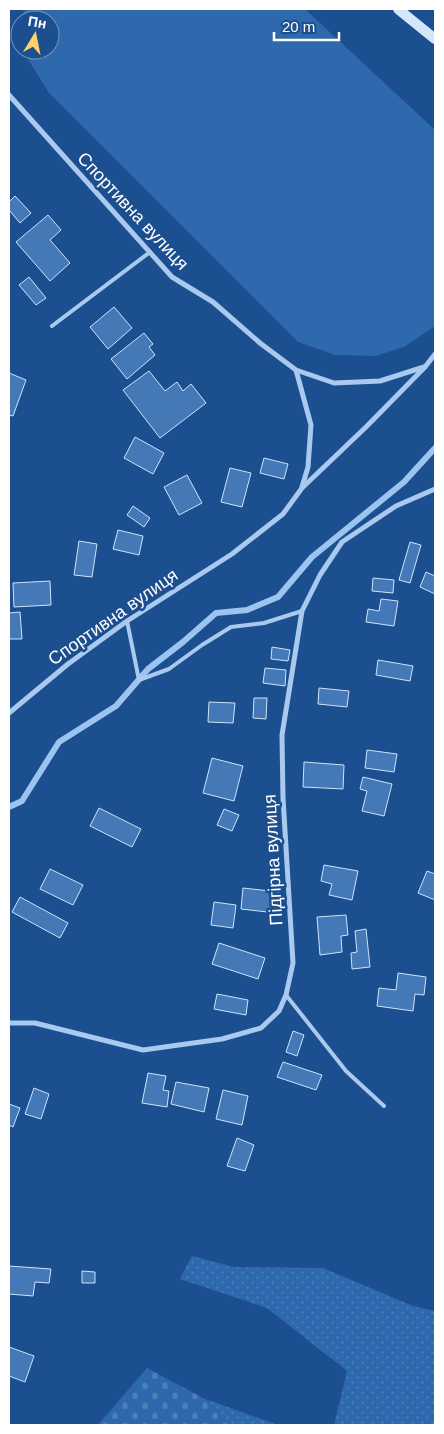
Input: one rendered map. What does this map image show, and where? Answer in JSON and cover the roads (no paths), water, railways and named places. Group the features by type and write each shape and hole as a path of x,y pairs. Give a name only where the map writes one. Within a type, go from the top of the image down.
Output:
{"main road":[{"path":"398,9 435,39"}],"street":[{"name":"Спортивна вулиця","path":"9,95 172,277 212,302 260,343 296,370 311,425 308,468 302,488"},
{"name":"Спортивна вулиця","path":"9,713 68,664 127,621 232,554 282,514 302,488 425,367 435,354"},
{"path":"296,370 334,383 380,381 425,367"},
{"name":"Підгірна вулиця","path":"9,1022 35,1023 143,1050 222,1039 262,1028 279,1012 286,995 293,963 283,798 282,735 302,612 320,575 342,542 396,506 435,489"}],"lane":[{"path":"52,326 150,252"},
{"path":"127,621 139,680 169,669 230,627 264,623 302,612"},
{"path":"286,995 346,1071 384,1106"}],"waterway":[{"path":"9,807 22,801 59,742 116,706 148,669 216,613 247,610 278,597 312,557 404,482 435,448"}]}
